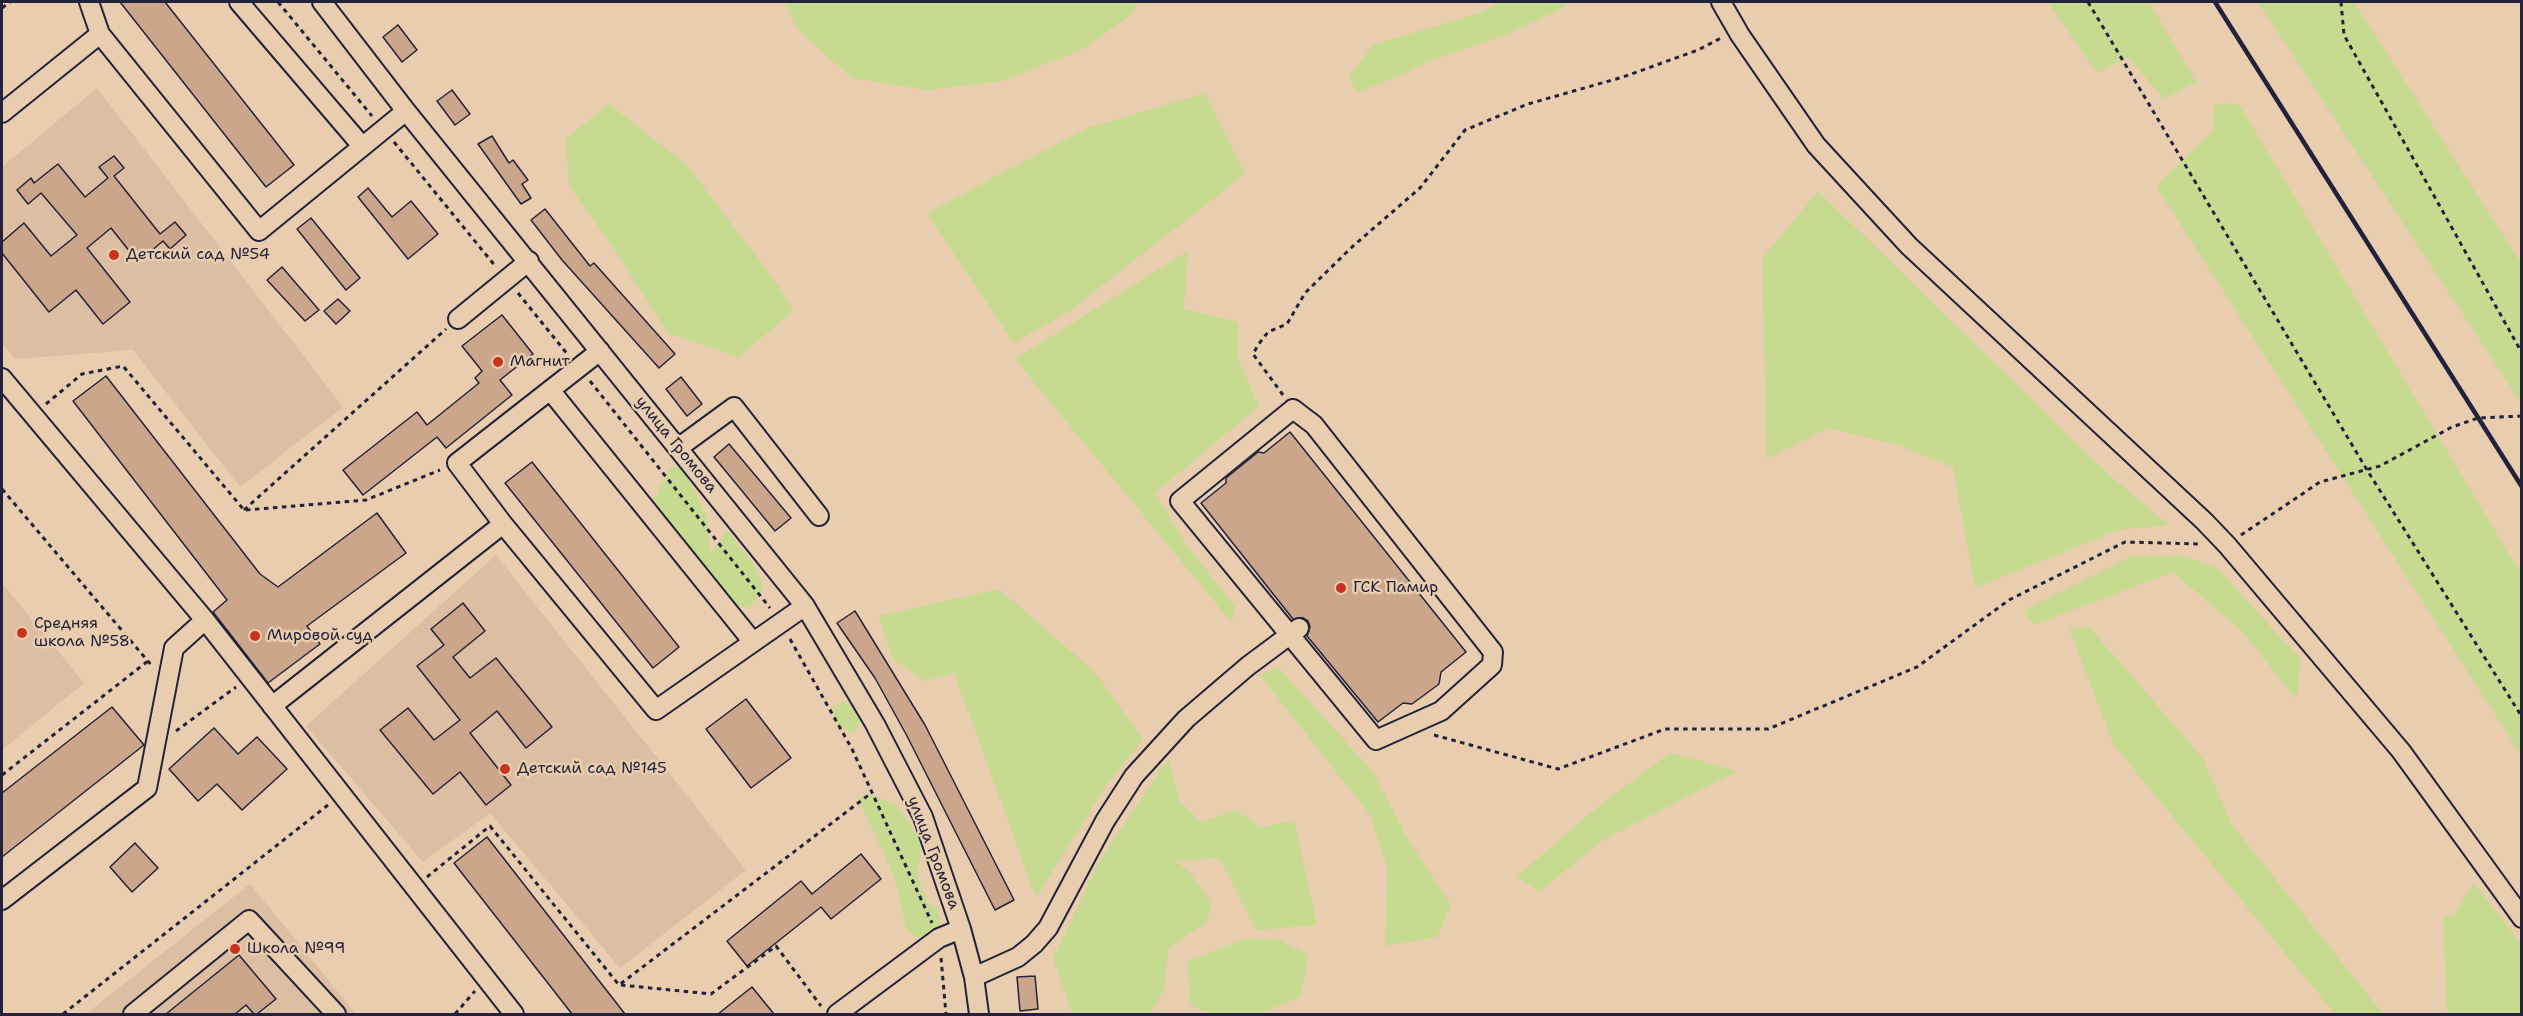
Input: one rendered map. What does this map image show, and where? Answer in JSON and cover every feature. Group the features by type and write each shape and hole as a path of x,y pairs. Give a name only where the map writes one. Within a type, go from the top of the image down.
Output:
{"street":[{"path":"89,2 100,34 259,231 406,111"},
{"path":"239,2 362,146"},
{"name":"улица Громова","path":"322,2 406,111 805,606 875,724 923,817 961,929 974,977 979,1014"},
{"path":"1721,2 1816,146 1909,246 2187,504 2227,545 2402,751 2522,918"},
{"path":"2,113 100,34"},
{"path":"458,319 529,261"},
{"path":"600,351 457,463 503,524 656,710 805,606"},
{"path":"2,378 205,620 514,1014"},
{"path":"550,390 753,642"},
{"path":"678,448 734,407 819,516"},
{"path":"1293,409 1314,425 1493,652 1492,665 1441,711 1376,740 1295,631 1180,501 1293,409"},
{"path":"272,706 503,524"},
{"path":"2,900 147,788 174,648 205,620"},
{"path":"974,977 1018,957 1034,944 1048,928 1105,821 1134,776 1186,719 1241,671 1295,631"},
{"path":"133,1014 249,920 336,1014"},
{"path":"837,1014 939,938 961,929"}],"path":[{"path":"2,8 10,2"},
{"path":"2088,2 2367,470 2522,717"},
{"path":"2341,2 2344,35 2522,353"},
{"path":"1293,409 1252,354 1257,345 1268,332 1287,324 1305,294 1352,247 1420,188 1465,130 1528,104 1623,77 1698,50 1723,37 1740,34"},
{"path":"244,510 458,319"},
{"path":"33,415 82,374 123,366 244,510"},
{"path":"1428,736 1438,735 1558,768 1665,729 1768,729 1917,667 2009,600 2125,542 2227,545 2320,482 2380,466 2452,427 2478,418 2522,416"},
{"path":"244,510 366,500 457,463"},
{"path":"2,489 167,684"},
{"path":"2,775 148,661"},
{"path":"155,747 249,677"},
{"path":"63,1014 342,794"},
{"path":"620,985 870,794"},
{"path":"414,886 490,826 620,985 711,994 776,946 827,1014"},
{"path":"455,1014 485,978"}],"shaded area":[{"name":"Детский сад №54","path":"97,88 343,407 240,487 133,350 15,359 2,343 2,167"},
{"name":"Детский сад №145","path":"496,555 746,870 620,968 490,813 423,862 306,726"},
{"name":"Средняя школа №58","path":"2,583 84,683 2,750"},
{"name":"Школа №99","path":"250,884 356,1014 86,1014"}],"green space":[{"path":"784,2 1138,2 1131,15 1082,50 1002,81 927,90 852,78 799,31"},
{"path":"1500,2 1570,2 1563,8 1510,33 1430,61 1357,92 1349,77 1373,45 1479,13"},
{"path":"2048,2 2149,2 2196,82 2164,99 2128,57 2097,73"},
{"path":"2258,2 2354,2 2521,263 2521,403"},
{"path":"1205,93 1245,174 1068,312 1014,343 927,213 1087,128"},
{"path":"2230,103 2240,106 2521,574 2521,755 2156,186 2213,130 2214,105"},
{"path":"609,104 686,164 778,285 793,311 739,357 668,333 616,252 569,185 566,139"},
{"path":"1818,191 2106,472 2169,525 2119,530 1975,588 1953,467 1895,444 1828,428 1767,459 1762,259"},
{"path":"1188,251 1184,309 1238,322 1238,360 1259,406 1155,493 1185,543 1235,606 1232,623 1015,359"},
{"path":"681,465 707,517 710,555 727,530 754,565 764,588 749,608 727,602 653,500 670,469"},
{"path":"2132,556 2184,556 2217,568 2301,660 2296,699 2243,632 2173,572 2034,625 2023,611"},
{"path":"999,589 1094,671 1143,739 1105,787 1036,898 954,673 924,681 892,658 878,616"},
{"path":"2089,627 2202,757 2232,825 2383,1014 2335,1014 2113,744 2069,628"},
{"path":"1278,667 1373,772 1406,836 1451,905 1437,937 1385,946 1387,866 1370,815 1260,675"},
{"path":"844,701 853,708 860,721 854,734 837,726 832,707"},
{"path":"1670,753 1738,771 1603,840 1540,891 1516,877 1599,806"},
{"path":"1168,759 1179,800 1201,822 1235,810 1262,827 1294,820 1317,925 1256,930 1220,858 1176,861 1189,872 1205,892 1211,904 1207,922 1168,948 1165,988 1150,1014 1072,1014 1053,958 1100,860"},
{"path":"870,794 898,806 922,843 917,876 928,904 938,908 941,928 926,944 906,928 894,876 858,798"},
{"path":"2474,883 2521,944 2521,1014 2447,1014 2443,918 2455,913"},
{"path":"1244,939 1277,939 1308,955 1301,996 1260,1014 1211,1014 1191,1005 1187,962"}],"building":[{"path":"120,2 165,2 294,165 266,187"},
{"path":"398,25 417,50 402,62 383,37"},
{"path":"452,90 470,114 455,125 437,101"},
{"path":"492,136 509,163 513,160 528,180 522,184 531,198 521,204 478,144"},
{"path":"114,156 124,168 114,176 160,234 175,222 186,235 170,249 163,241 138,262 111,228 87,248 130,302 103,324 76,290 49,312 2,253 2,242 24,223 51,256 77,235 41,193 28,204 17,190 31,178 34,183 58,164 85,197 108,178 99,167"},
{"path":"368,188 392,217 411,201 438,234 408,259 358,197"},
{"path":"545,209 590,266 594,263 675,354 659,368 562,260 531,220"},
{"path":"311,218 360,278 346,290 297,229"},
{"path":"282,267 319,310 305,321 267,280"},
{"path":"338,299 350,311 336,324 324,311"},
{"path":"502,315 533,354 500,380 512,395 446,448 437,437 363,495 343,470 417,412 427,425 479,383 475,378 482,371 462,346"},
{"path":"106,376 260,574 278,587 377,513 406,553 307,626 320,644 268,683 213,612 227,600 73,401"},
{"path":"681,377 702,404 687,416 666,389"},
{"name":"ГСК Памир","path":"1290,432 1466,652 1441,672 1439,684 1412,704 1403,703 1378,722 1307,636 1310,627 1308,621 1303,618 1293,619 1201,503 1226,483 1226,478 1258,452 1264,453"},
{"path":"729,444 791,518 775,531 714,457"},
{"path":"532,462 679,647 653,668 505,483"},
{"path":"463,603 485,631 453,657 470,678 496,658 552,727 526,748 497,711 470,733 511,785 486,805 460,772 433,794 380,730 408,708 434,740 460,720 417,666 444,645 431,629"},
{"path":"855,611 925,725 1014,900 995,910 907,736 875,678 837,623"},
{"path":"746,699 791,758 751,788 706,729"},
{"path":"112,707 144,745 2,857 2,793"},
{"path":"214,728 238,754 257,737 287,769 242,810 217,784 198,801 169,769"},
{"path":"487,837 625,1014 572,1014 454,863"},
{"path":"135,843 158,868 132,892 110,867"},
{"path":"861,854 881,879 831,919 821,907 747,966 727,941 801,881 812,894"},
{"path":"239,955 276,999 257,1014 254,1014 246,1005 235,1014 166,1014"},
{"path":"1035,976 1038,1009 1020,1011 1017,977"},
{"path":"752,987 774,1014 718,1014"}],"railway":[{"path":"2215,2 2522,487"}],"place":[{"name":"Детский сад №54","path":"114,255"},
{"name":"Магнит","path":"498,362"},
{"name":"ГСК Памир","path":"1341,588"},
{"name":"Средняя школа №58","path":"22,633"},
{"name":"Мировой суд","path":"255,636"},
{"name":"Детский сад №145","path":"505,769"},
{"name":"Школа №99","path":"235,949"}]}
